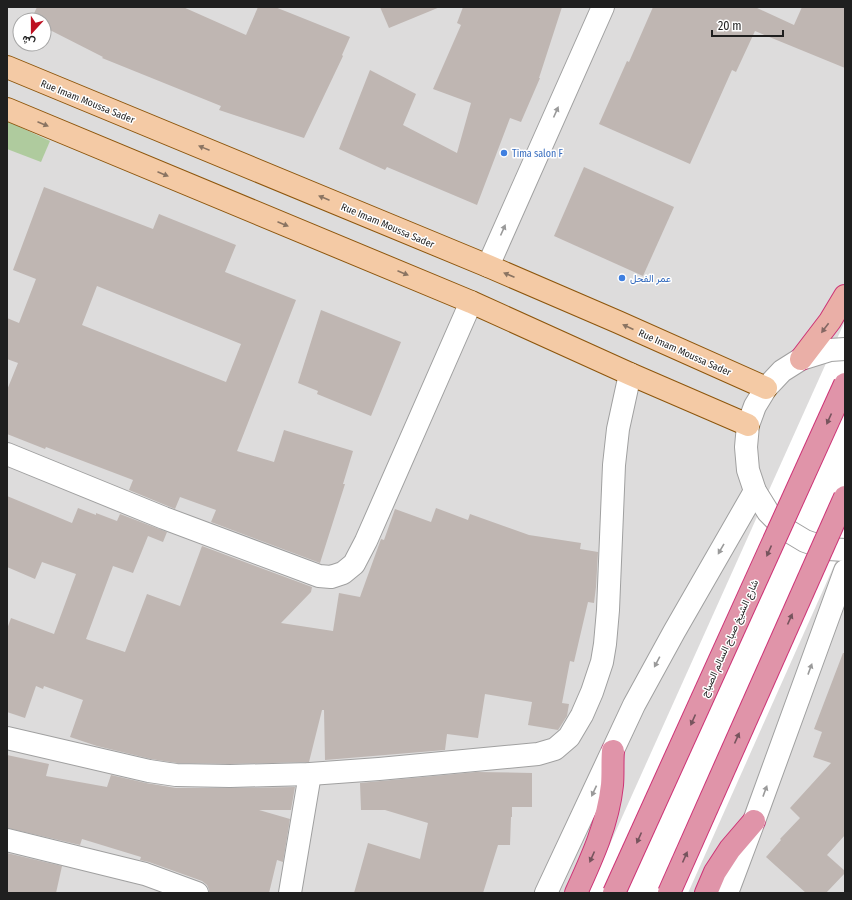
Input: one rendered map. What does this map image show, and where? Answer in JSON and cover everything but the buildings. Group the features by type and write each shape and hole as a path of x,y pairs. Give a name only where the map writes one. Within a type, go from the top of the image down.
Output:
{"highway":[{"path":"801,359 830,321 845,296"},
{"name":"شارع الشيخ صباح السالم الصباح","path":"614,893 845,384"},
{"path":"669,893 845,497"},
{"path":"576,893 597,846 607,814 612,785 612,751"},
{"path":"706,893 715,872 730,849 754,822"}],"main road":[{"name":"Rue Imam Moussa Sader","path":"7,67 488,266 766,388"},
{"path":"7,109 471,302 630,374 748,425"}],"street":[{"path":"488,266 603,7"},
{"path":"7,454 172,521 319,576 331,577 343,573 354,564 366,541 471,302"},
{"path":"845,349 830,350 801,359 782,372 766,388 755,406 748,425 746,447 748,470 755,491 768,512 784,529 805,541 828,549 845,550"},
{"path":"7,738 149,771 176,775 230,776 310,774 538,754 555,749 569,737 582,715 592,692 602,662 608,610 614,465 618,429 630,374"},
{"path":"546,893 634,705 755,491"},
{"path":"727,893 845,571"},
{"path":"290,893 310,774"},
{"path":"7,840 145,874 197,893"}],"shaded area":[{"path":"7,7 845,7 845,893 7,893"}],"green space":[{"path":"7,121 50,141 41,162 7,149"}],"pier":[{"path":"845,321 845,541 688,893 588,893"}],"place":[{"name":"Tima salon F","path":"504,153"},
{"name":"عمر الفحل","path":"622,278"}]}
